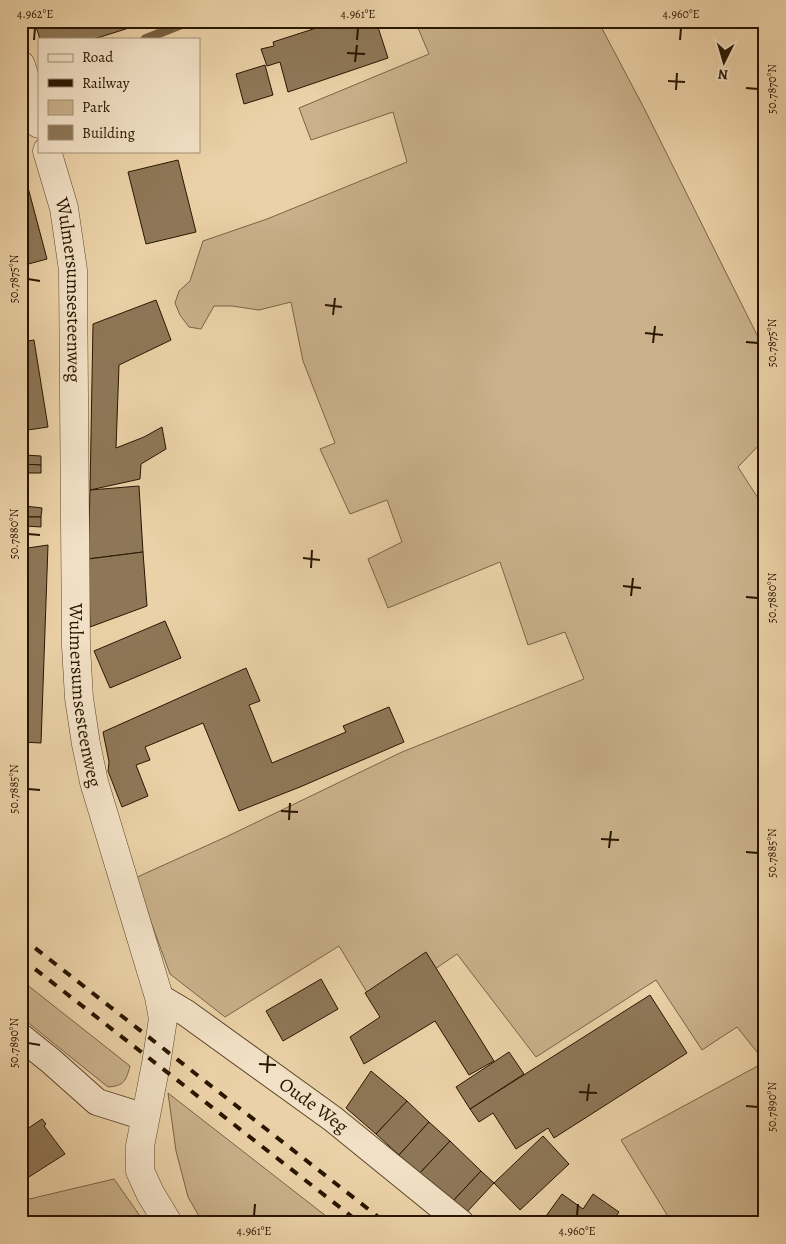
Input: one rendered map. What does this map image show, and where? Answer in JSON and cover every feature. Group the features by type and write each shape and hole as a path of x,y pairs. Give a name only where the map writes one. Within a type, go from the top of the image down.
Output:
{"street":[{"path":"21,65 38,121"},
{"name":"Wulmersumsesteenweg","path":"47,152 64,208 74,270 76,646 79,698 94,782 159,997 163,1019 140,1146 140,1172 168,1223"},
{"name":"Oude Weg","path":"159,997 186,1012 333,1119 460,1223"},
{"path":"21,1037 97,1102 145,1117"}],"green space":[{"path":"415,21 598,21 644,108 765,351 765,439 738,467 765,509 765,1062 737,1027 702,1050 656,980 536,1057 457,954 377,1009 339,946 225,1017 170,974 135,878 228,836 402,752 584,679 565,632 528,645 500,562 388,608 368,559 402,542 387,500 350,514 320,449 335,443 303,361 291,302 259,310 232,306 214,306 201,329 189,327 180,315 175,303 179,291 190,281 203,241 267,219 407,162 393,112 311,140 299,108 429,54"},
{"path":"21,980 130,1066 124,1082 108,1087 21,1017"},
{"path":"765,1062 765,1223 672,1223 621,1140"},
{"path":"168,1093 335,1223 203,1223 188,1197 176,1151"},
{"path":"114,1179 145,1223 21,1223 21,1201"}],"building":[{"path":"34,21 151,21 97,38 40,38"},
{"path":"338,21 376,21 388,58 288,92 280,62 267,66 261,49 274,46 273,42"},
{"path":"265,65 273,95 244,104 236,74"},
{"path":"21,160 26,180 21,181"},
{"path":"178,160 196,232 146,244 128,172"},
{"path":"26,180 47,259 21,266 21,181"},
{"path":"156,300 171,340 119,365 116,448 144,437 162,427 166,449 141,464 140,479 90,490 93,324"},
{"path":"34,340 48,427 21,431 21,342"},
{"path":"23,437 24,455 41,456 41,465 21,464 21,438"},
{"path":"21,464 41,465 41,473 25,473 25,488 21,488"},
{"path":"139,486 143,552 88,559 90,490"},
{"path":"21,488 25,488 25,506 42,508 41,517 21,517"},
{"path":"21,517 41,517 41,527 26,526 26,545 21,545"},
{"path":"48,545 41,743 21,742 21,549"},
{"path":"143,552 147,606 90,627 88,559"},
{"path":"165,621 181,658 110,688 94,651"},
{"path":"246,668 260,701 249,705 272,763 346,732 343,726 389,707 404,742 239,811 203,723 145,747 150,760 136,765 148,796 122,807 108,771 109,762 103,732"},
{"path":"426,952 494,1061 469,1075 435,1021 364,1064 350,1037 380,1017 365,993"},
{"path":"321,979 338,1009 283,1041 266,1011"},
{"path":"650,995 687,1053 554,1138 548,1128 516,1149 493,1113 479,1122 470,1109"},
{"path":"509,1052 524,1074 470,1109 456,1087"},
{"path":"371,1071 407,1101 376,1134 346,1108"},
{"path":"407,1101 429,1122 399,1155 376,1134"},
{"path":"42,1119 46,1124 44,1126 65,1154 21,1182 21,1133"},
{"path":"429,1122 450,1141 419,1174 399,1155"},
{"path":"543,1136 569,1164 520,1210 494,1183"},
{"path":"450,1141 481,1171 453,1201 419,1174"},
{"path":"481,1171 494,1183 466,1213 453,1201"},
{"path":"562,1194 583,1209 593,1194 619,1212 611,1223 541,1223"}],"waterway":[{"path":"148,38 190,21"}],"railway":[{"path":"21,937 386,1223"},
{"path":"21,958 360,1223"}]}
